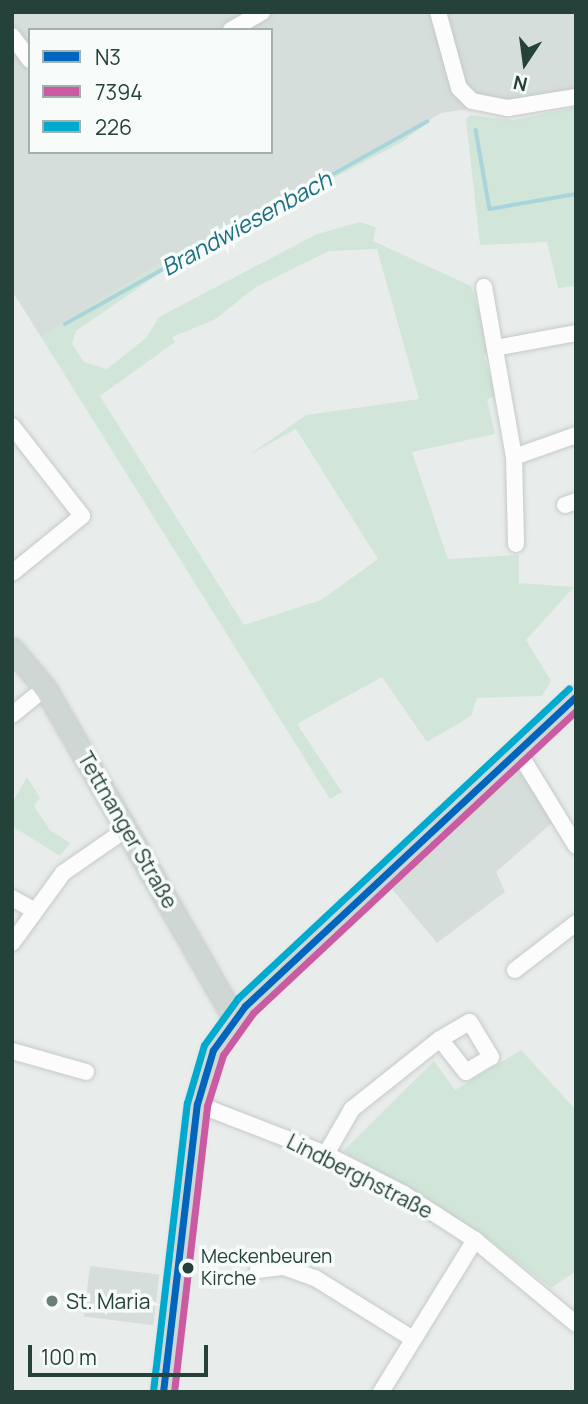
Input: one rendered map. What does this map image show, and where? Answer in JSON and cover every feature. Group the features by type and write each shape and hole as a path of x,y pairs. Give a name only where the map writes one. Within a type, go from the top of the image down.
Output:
{"main road":[{"name":"Tettnanger Straße","path":"12,649 45,688 128,828 234,1018"},
{"path":"163,1392 197,1104 213,1050 234,1018 519,753 576,696"}],"street":[{"path":"234,28 262,12"},
{"path":"438,12 459,88 472,101 508,108 576,97"},
{"path":"12,36 28,57"},
{"path":"484,287 514,457 516,544"},
{"path":"495,348 576,333"},
{"path":"12,426 82,516 12,573"},
{"path":"514,457 576,435"},
{"path":"12,715 45,688"},
{"path":"519,753 576,846"},
{"path":"12,943 32,909 78,859 128,828"},
{"path":"12,898 32,909"},
{"path":"515,970 576,923"},
{"path":"326,1153 352,1109 440,1039"},
{"path":"12,1051 86,1072"},
{"name":"Lindberghstraße","path":"197,1104 326,1153 475,1240 576,1324"},
{"path":"382,1391 475,1240"},
{"path":"258,1270 284,1267 315,1278 413,1339"}],"shaded area":[{"path":"12,12 576,12 576,92 442,113 148,271 41,337 12,291"},
{"path":"518,770 555,820 496,872 505,892 437,943 392,889"},
{"path":"90,1266 159,1275 153,1325 84,1317"}],"green space":[{"path":"576,107 576,286 558,288 547,242 480,245 466,120 470,115 514,120"},
{"path":"432,119 402,142 183,257 76,331 72,344 84,362 107,369 147,337 159,317 317,234 360,222 376,227 373,241 471,286 489,346 484,357 497,396 487,399 495,434 412,452 448,559 519,555 519,583 574,587 526,640 551,681 542,696 477,698 471,716 427,742 382,677 297,724 342,792 330,799 41,337 148,271","holes":["377,249 419,399 306,415 249,455 296,429 378,559 321,600 244,625 100,396 175,342 172,337 214,320 256,287 329,251"]},
{"path":"27,777 40,798 34,806 50,830 70,843 60,856 12,826 12,803"},
{"path":"521,1050 576,1110 576,1271 551,1288 479,1232 343,1151 434,1061 455,1090"}],"waterway":[{"name":"Brandwiesenbach","path":"65,324 427,122"},
{"name":"Brandwiesenbach","path":"476,130 490,209 576,194"}],"transit line":[{"name":"226","path":"153,1391 187,1103 204,1045 238,998 569,688"},
{"name":"N3","path":"163,1392 197,1104 213,1050 245,1006 576,696"},
{"name":"7394","path":"174,1392 207,1106 223,1055 253,1013 576,711"}],"place":[{"name":"Meckenbeuren Kirche","path":"188,1268"},
{"name":"St. Maria","path":"52,1301"}]}
